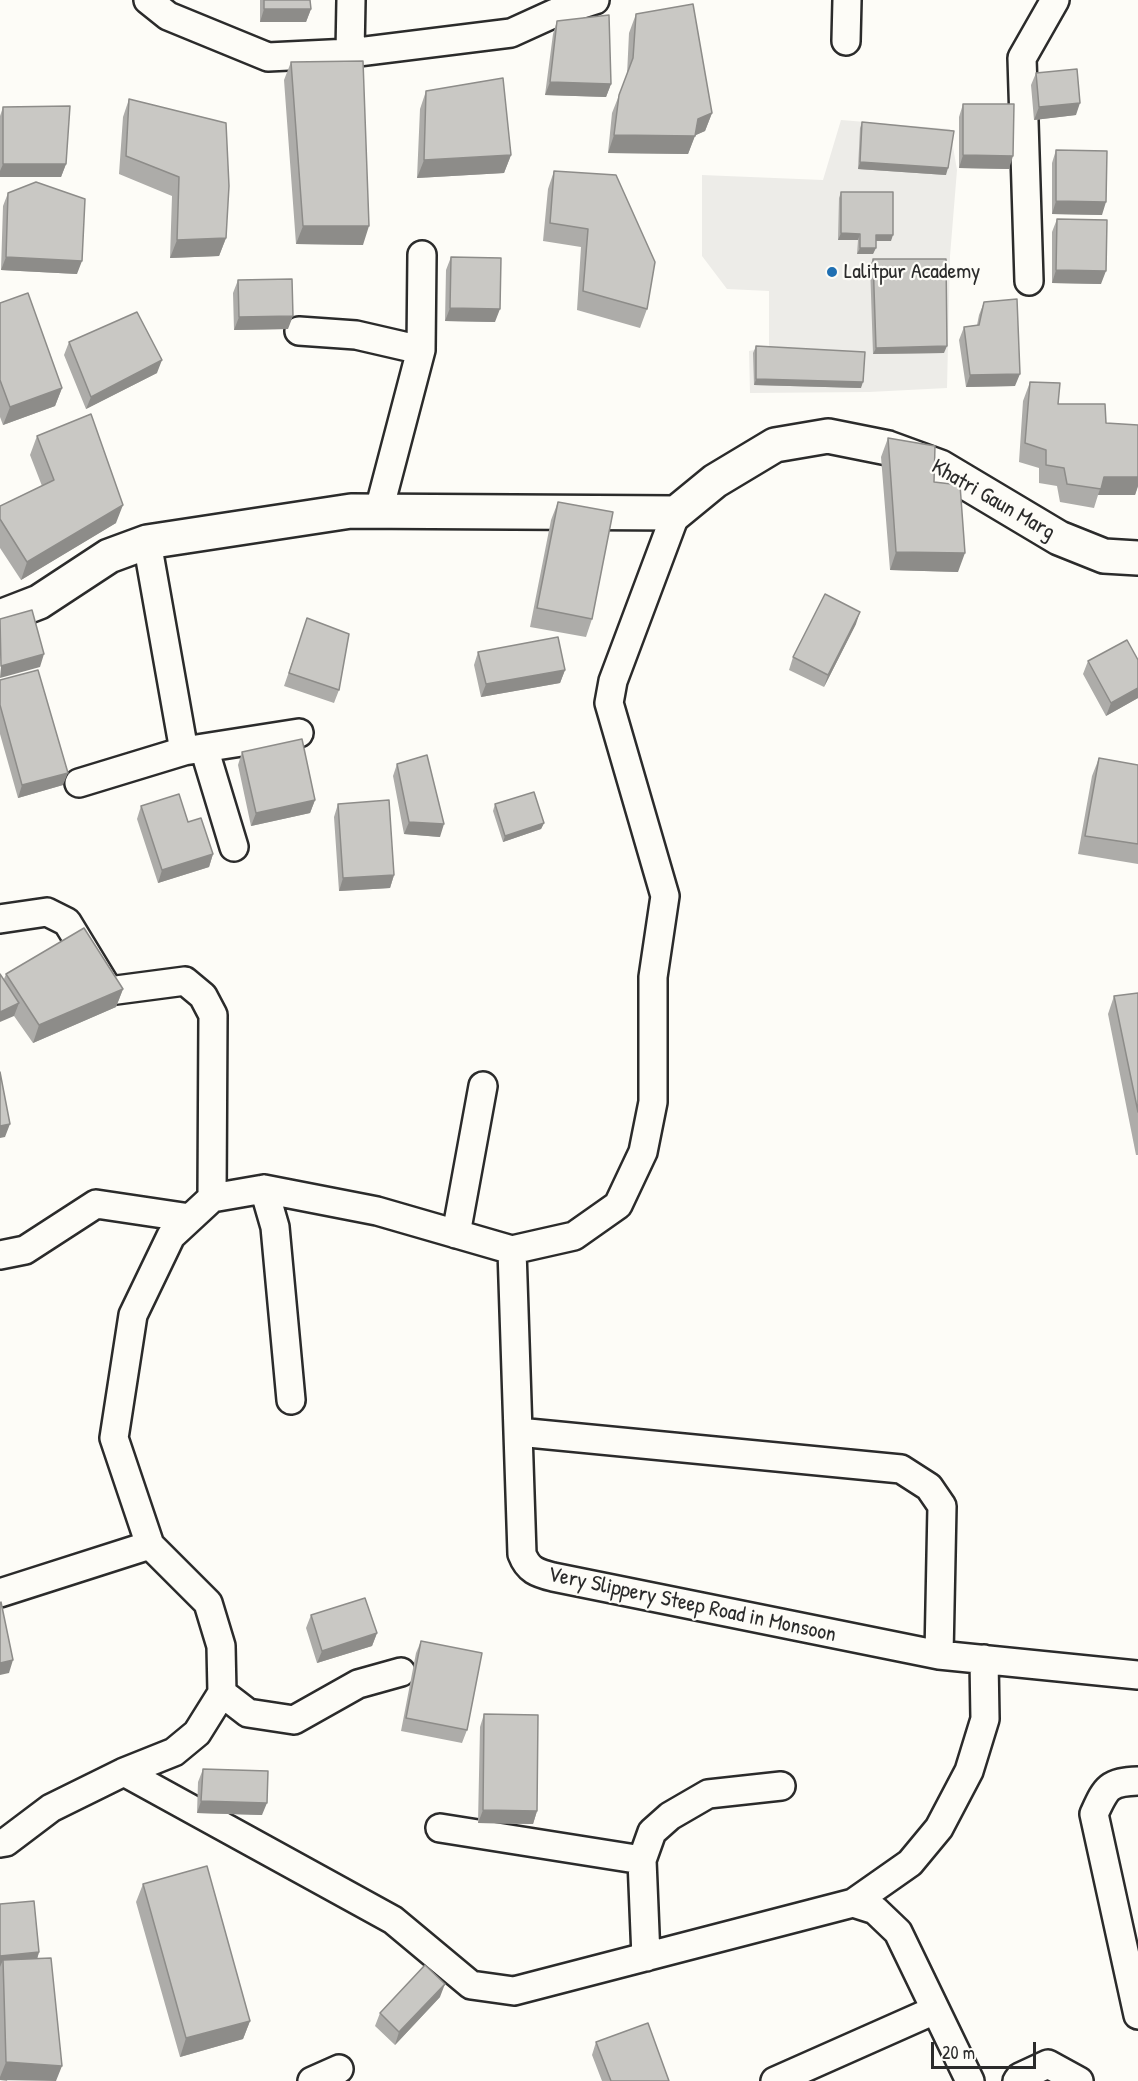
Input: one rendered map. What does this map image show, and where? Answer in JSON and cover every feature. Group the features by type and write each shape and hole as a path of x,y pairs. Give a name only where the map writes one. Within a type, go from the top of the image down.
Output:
{"main road":[{"name":"Khatri Gaun Marg","path":"676,513 715,481 775,445 828,436 888,448 940,467 1059,538 1104,556 1138,558"},
{"path":"0,617 39,602 109,556 147,542 351,511 676,513"}],"street":[{"path":"148,0 168,16 268,57 350,53 511,33 555,13 595,0"},
{"path":"350,53 351,0"},
{"path":"846,0 846,41"},
{"path":"1029,281 1022,58 1055,0"},
{"path":"379,510 421,350 422,255"},
{"path":"299,332 356,335 421,350"},
{"path":"0,1843 6,1842 51,1808 124,1772 174,1752 196,1733 222,1694 221,1646 208,1603 150,1545 114,1438 134,1315 171,1236 212,1198 264,1189 377,1211 512,1250 574,1236 618,1205 643,1152 653,1102 653,977 665,896 609,703 613,681 676,513"},
{"path":"147,542 194,750 234,847"},
{"path":"79,783 194,750 299,733"},
{"path":"0,919 47,912 67,922 110,991 185,981 203,996 213,1015 212,1198"},
{"path":"456,1233 483,1086"},
{"path":"264,1189 275,1227 291,1400"},
{"path":"0,1256 25,1250 96,1204 190,1218"},
{"name":"Very Slippery Steep Road in Monsoon","path":"512,1250 522,1554 527,1566 537,1573 939,1655 1138,1675"},
{"path":"518,1432 901,1469 929,1487 942,1506 939,1655"},
{"path":"0,1593 150,1545"},
{"path":"124,1772 393,1920 471,1985 514,1991 853,1903 910,1863 939,1828 969,1771 986,1719 984,1659"},
{"path":"222,1694 248,1713 294,1720 358,1684 401,1672"},
{"path":"1138,1781 1117,1782 1104,1791 1094,1814 1138,2015"},
{"path":"646,1957 642,1860 652,1832 670,1816 708,1794 781,1786"},
{"path":"440,1828 642,1860"},
{"path":"853,1903 875,1910 898,1932 970,2081"},
{"path":"775,2081 935,2010"},
{"path":"1017,2081 1020,2077 1048,2064 1079,2081"},
{"path":"312,2081 339,2069"}],"shaded area":[{"name":"Lalitpur Academy","path":"841,120 950,129 957,170 950,256 947,388 869,392 750,393 749,351 769,347 769,291 727,289 702,256 702,175 823,180"}],"building":[{"path":"264,0 310,0 311,9 264,9"},
{"path":"693,4 712,113 698,119 695,136 614,135 619,95 633,58 636,14"},
{"path":"609,15 611,84 550,82 557,21"},
{"path":"363,61 369,226 303,226 291,62"},
{"path":"1077,69 1080,103 1039,107 1036,73"},
{"path":"503,78 511,155 424,160 426,91"},
{"path":"129,99 226,123 229,186 226,238 177,240 179,177 126,156"},
{"path":"963,104 1014,104 1013,156 963,155"},
{"path":"70,106 66,164 3,164 3,107"},
{"path":"862,122 954,131 948,168 860,162"},
{"path":"1056,150 1107,151 1106,202 1056,201"},
{"path":"554,171 616,175 655,262 647,309 583,291 588,229 550,223"},
{"path":"36,182 85,199 82,261 6,257 8,193"},
{"path":"841,192 893,192 893,235 876,235 876,248 860,248 860,234 841,233"},
{"path":"1057,219 1107,220 1106,271 1056,270"},
{"path":"451,257 501,258 500,309 450,308"},
{"path":"873,259 946,259 947,346 876,348"},
{"path":"292,279 293,316 239,317 238,280"},
{"path":"28,293 62,388 10,407 0,380 0,303"},
{"path":"1017,299 1020,374 970,375 964,327 979,325 984,302"},
{"path":"137,312 162,360 91,397 69,342"},
{"path":"756,346 865,352 863,382 756,379"},
{"path":"1030,382 1060,383 1058,404 1105,404 1106,423 1138,425 1138,477 1104,477 1101,489 1067,484 1064,468 1046,465 1046,450 1025,443"},
{"path":"91,414 123,505 27,562 0,519 0,506 54,480 37,436"},
{"path":"888,438 935,446 934,482 960,485 965,553 896,552"},
{"path":"558,502 613,512 592,619 537,608"},
{"path":"825,594 860,612 828,675 793,657"},
{"path":"32,610 44,654 1,666 0,619"},
{"path":"307,618 349,634 339,690 289,673"},
{"path":"558,637 565,670 486,684 478,652"},
{"path":"1127,640 1138,660 1138,688 1111,703 1088,661"},
{"path":"38,670 68,773 22,785 0,705 0,680"},
{"path":"302,739 315,800 256,813 242,752"},
{"path":"427,755 444,824 409,822 397,764"},
{"path":"1099,758 1138,765 1138,844 1085,836"},
{"path":"534,792 544,823 505,836 495,804"},
{"path":"179,794 188,822 201,818 213,854 162,870 141,806"},
{"path":"389,800 394,875 343,878 338,804"},
{"path":"84,928 123,989 39,1025 6,974"},
{"path":"0,974 19,1003 0,1012"},
{"path":"1138,993 1138,1112 1114,996"},
{"path":"0,1072 10,1124 0,1126"},
{"path":"365,1598 377,1633 322,1651 311,1615"},
{"path":"0,1603 13,1660 0,1663"},
{"path":"421,1641 482,1653 467,1730 406,1718"},
{"path":"484,1714 538,1715 537,1811 483,1810"},
{"path":"203,1769 268,1771 267,1803 201,1801"},
{"path":"207,1866 250,2021 186,2038 143,1884"},
{"path":"34,1901 39,1952 0,1956 0,1904"},
{"path":"51,1958 62,2066 6,2062 3,1960"},
{"path":"425,1965 445,1984 399,2032 380,2013"},
{"path":"648,2023 669,2081 611,2081 596,2042"}],"place":[{"name":"Lalitpur Academy","path":"832,272"}]}
